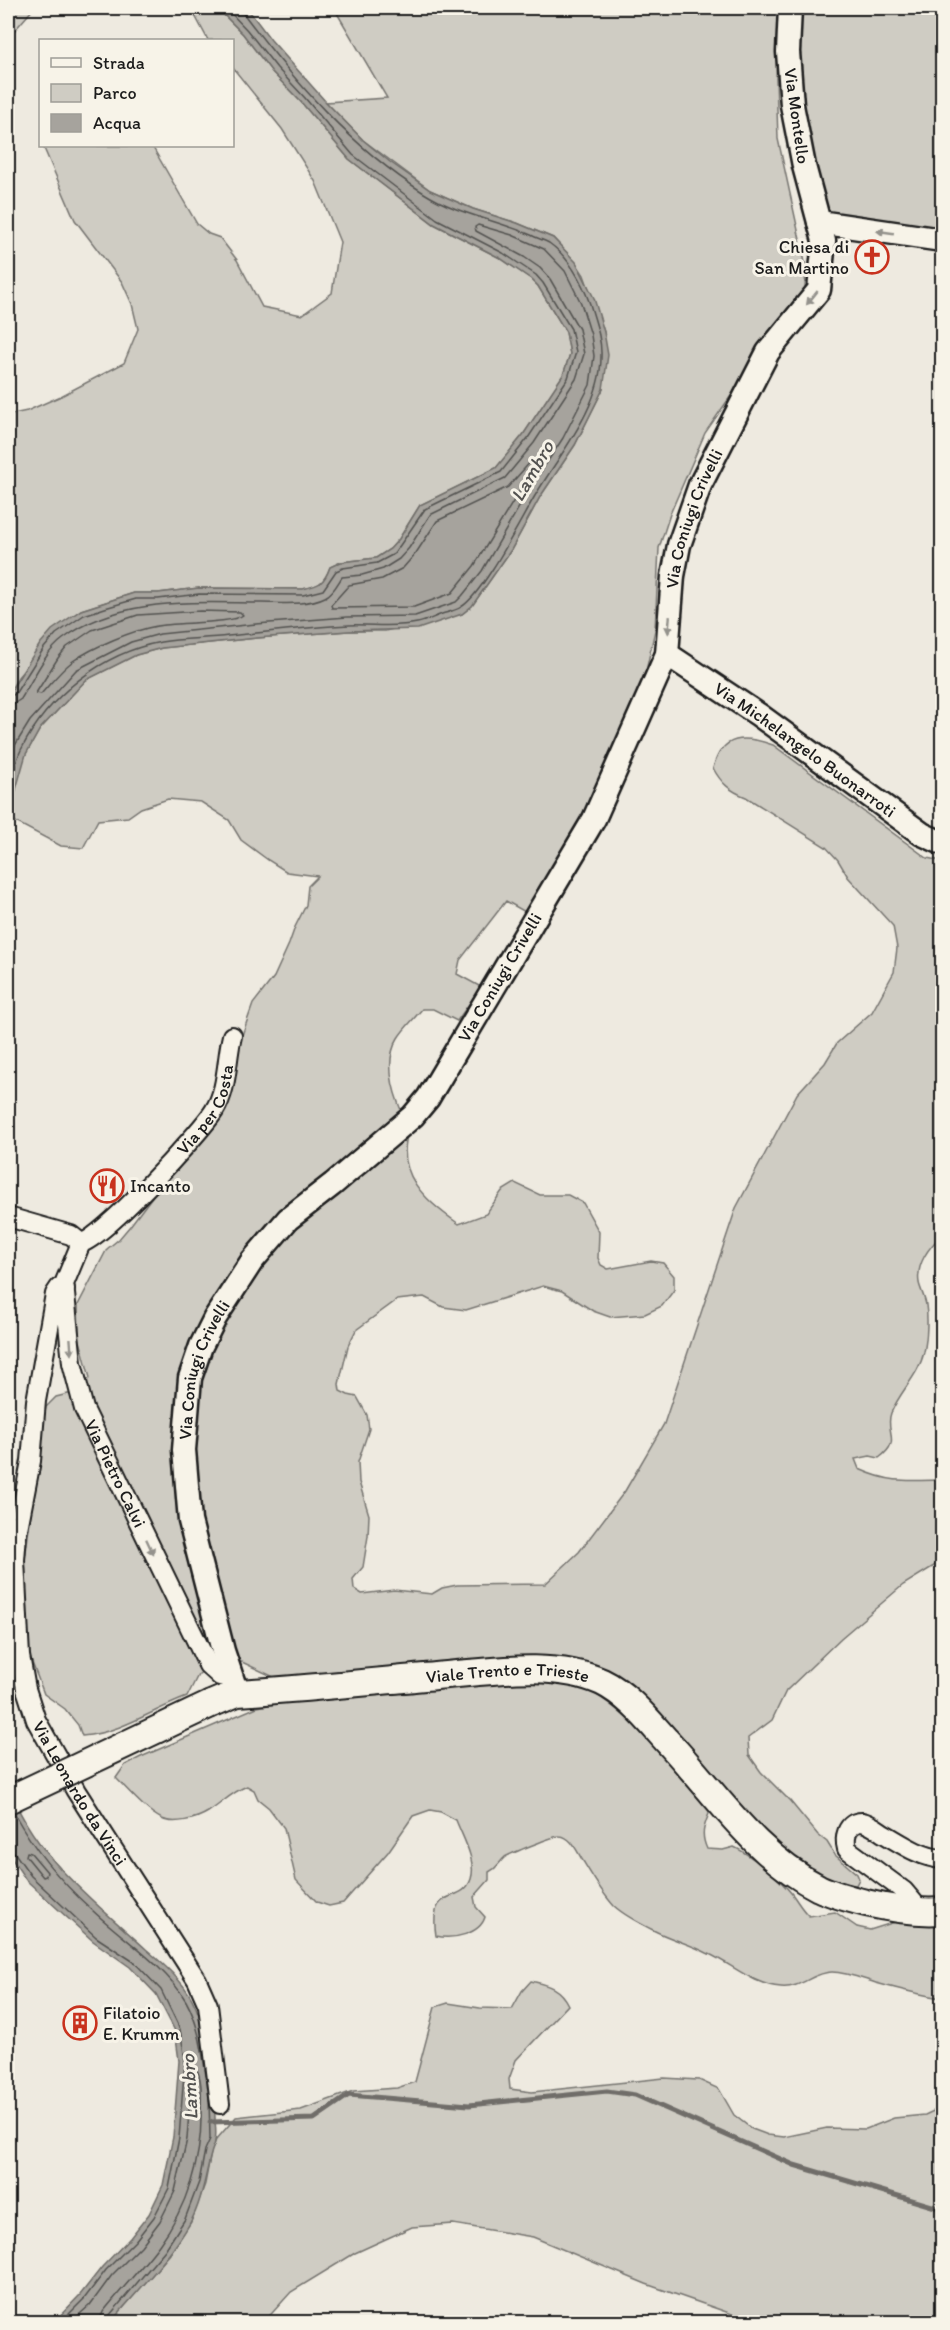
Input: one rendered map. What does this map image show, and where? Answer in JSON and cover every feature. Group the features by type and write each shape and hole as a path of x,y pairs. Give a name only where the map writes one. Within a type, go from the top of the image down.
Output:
{"main road":[{"name":"Viale Trento e Trieste","path":"8,1800 211,1704 234,1686 556,1670 603,1682 618,1692 646,1718 699,1775 745,1832 783,1866 833,1894 881,1906 932,1911"}],"street":[{"name":"Via Montello","path":"790,8 788,52 792,105 804,166 819,222"},
{"path":"819,222 942,240"},
{"name":"Via Coniugi Crivelli","path":"234,1686 190,1521 184,1450 190,1378 201,1346 215,1318 252,1261 288,1219 413,1116 428,1098 594,819 667,654 679,545 710,463 768,352 819,290 824,241 819,222"},
{"name":"Via Michelangelo Buonarroti","path":"667,654 759,715 922,834 942,843"},
{"name":"Via per Costa","path":"81,1243 87,1242 102,1231 159,1176 215,1110 227,1069 227,1054 232,1036"},
{"path":"8,1217 71,1235 81,1243"},
{"name":"Via Pietro Calvi","path":"81,1243 64,1284 72,1364 84,1409 208,1665 234,1686"},
{"name":"Via Leonardo da Vinci","path":"65,1289 59,1288 55,1294 36,1401 31,1461 17,1534 15,1560 20,1656 26,1689 36,1719 76,1791 193,1972 208,2005 220,2104"},
{"path":"932,1911 847,1849 844,1839 847,1830 855,1824 864,1822 911,1850 931,1858 942,1859"}],"green space":[{"path":"8,8 34,8 8,38"},
{"path":"191,8 217,8 243,34 272,72 301,102 349,159 434,224 500,258 531,279 538,286 566,332 570,354 563,375 523,435 496,468 420,505 399,539 390,549 376,558 341,562 330,567 326,577 320,583 303,589 199,588 158,593 134,593 81,610 69,619 18,677 8,695 8,415 27,411 61,396 124,363 138,329 132,304 122,282 75,220 43,147 153,147 197,224 209,234 220,238 237,260 262,307 302,315 332,293 340,242 315,181 282,129 234,69 234,39 207,39"},
{"path":"334,8 779,8 776,78 778,139 806,267 802,299 764,348 705,433 670,514 659,548 655,630 641,694 588,816 527,913 506,901 460,960 457,974 481,987 457,1021 433,1009 422,1009 398,1038 391,1060 396,1096 409,1129 405,1145 409,1172 424,1195 446,1215 459,1224 486,1214 502,1191 515,1183 540,1195 568,1195 583,1203 599,1232 598,1258 601,1265 608,1269 651,1261 663,1263 674,1276 674,1290 662,1306 645,1314 610,1317 593,1311 562,1291 543,1286 466,1310 443,1307 424,1297 397,1300 356,1330 348,1346 339,1384 340,1391 357,1397 367,1415 369,1429 358,1462 359,1482 369,1515 368,1536 363,1567 353,1579 354,1589 362,1594 394,1590 432,1594 442,1588 457,1585 545,1584 579,1552 625,1491 664,1424 736,1208 797,1094 825,1063 837,1043 872,1012 894,972 897,948 893,926 848,877 838,860 826,847 726,786 713,768 717,757 722,749 736,740 753,740 773,745 927,858 942,861 942,1235 928,1250 920,1269 919,1283 927,1310 925,1347 918,1368 891,1413 889,1419 890,1446 879,1458 870,1456 855,1459 859,1469 880,1477 907,1481 939,1480 942,1483 942,1561 903,1585 841,1638 786,1691 772,1720 748,1738 749,1755 761,1772 827,1842 835,1855 857,1874 859,1879 856,1885 820,1874 773,1842 759,1829 725,1788 616,1682 278,1679 242,1662 226,1663 205,1669 198,1675 187,1697 123,1726 82,1736 78,1725 65,1709 44,1694 28,1652 24,1568 46,1407 56,1397 72,1393 90,1378 79,1337 78,1305 107,1249 130,1226 182,1157 240,1041 253,1004 274,977 306,905 308,886 318,876 287,872 268,860 241,840 229,820 201,802 168,799 141,808 128,817 98,820 83,848 61,846 10,819 8,809 26,754 40,729 86,680 136,655 162,648 257,638 348,631 385,631 462,614 472,606 511,550 540,497 575,445 603,389 604,332 584,275 553,238 517,223 473,209 430,190 363,140 326,102 387,98"},
{"path":"800,8 942,8 942,235 825,213 802,85"},
{"path":"507,1681 577,1686 592,1692 610,1704 668,1759 710,1811 704,1830 707,1849 723,1850 734,1847 748,1855 781,1882 809,1916 835,1912 857,1927 870,1930 895,1922 942,1926 942,1998 909,1992 837,1972 825,1973 788,1987 761,1982 623,1913 605,1896 571,1842 560,1836 505,1857 497,1867 489,1872 489,1880 474,1897 476,1907 485,1917 478,1928 458,1936 436,1936 437,1909 441,1902 467,1887 472,1872 468,1849 456,1820 441,1812 430,1810 413,1816 388,1852 343,1903 329,1906 317,1902 296,1880 284,1828 269,1808 258,1799 254,1790 247,1786 236,1791 213,1809 192,1819 167,1821 150,1811 116,1778 125,1765 257,1707 286,1702"},
{"path":"531,1981 553,1988 568,2005 516,2060 509,2079 510,2089 532,2092 664,2078 699,2080 719,2089 734,2115 752,2129 768,2135 784,2137 827,2128 866,2129 894,2118 925,2115 942,2107 942,2322 745,2322 735,2315 646,2284 533,2237 453,2224 412,2227 355,2253 291,2292 264,2322 111,2322 170,2254 191,2222 205,2184 211,2152 216,2140 236,2117 301,2110 353,2091 397,2088 415,2082 435,2007 448,2003 480,2008 512,2009 522,1991"}],"water":[{"name":"Lambro","path":"217,8 247,8 271,40 363,140 430,190 473,209 517,223 553,238 576,262 594,298 608,355 603,389 575,445 540,497 511,550 472,606 462,614 418,629 348,631 257,638 162,648 136,655 86,680 40,729 26,754 8,809 8,695 40,644 52,630 81,610 134,593 158,593 199,588 303,589 320,583 326,577 330,567 341,562 376,558 390,549 399,539 420,505 496,468 523,435 563,375 570,354 566,332 538,286 531,279 500,258 434,224 349,159 301,102 272,72 243,34"},
{"name":"Lambro","path":"8,1784 18,1809 32,1833 66,1875 165,1966 182,1985 198,2013 210,2057 216,2135 198,2206 173,2250 111,2322 54,2322 130,2238 149,2214 163,2185 173,2137 179,2061 175,2031 156,1994 130,1967 93,1941 26,1880 8,1853"}],"waterway":[{"name":"Lambro","path":"210,2122 314,2119 349,2095 469,2105 607,2091 635,2095 794,2165 942,2209"}],"place":[{"name":"Chiesa di San Martino","path":"872,257"},
{"name":"Incanto","path":"107,1186"},
{"name":"Filatoio E. Krumm","path":"80,2023"}]}
